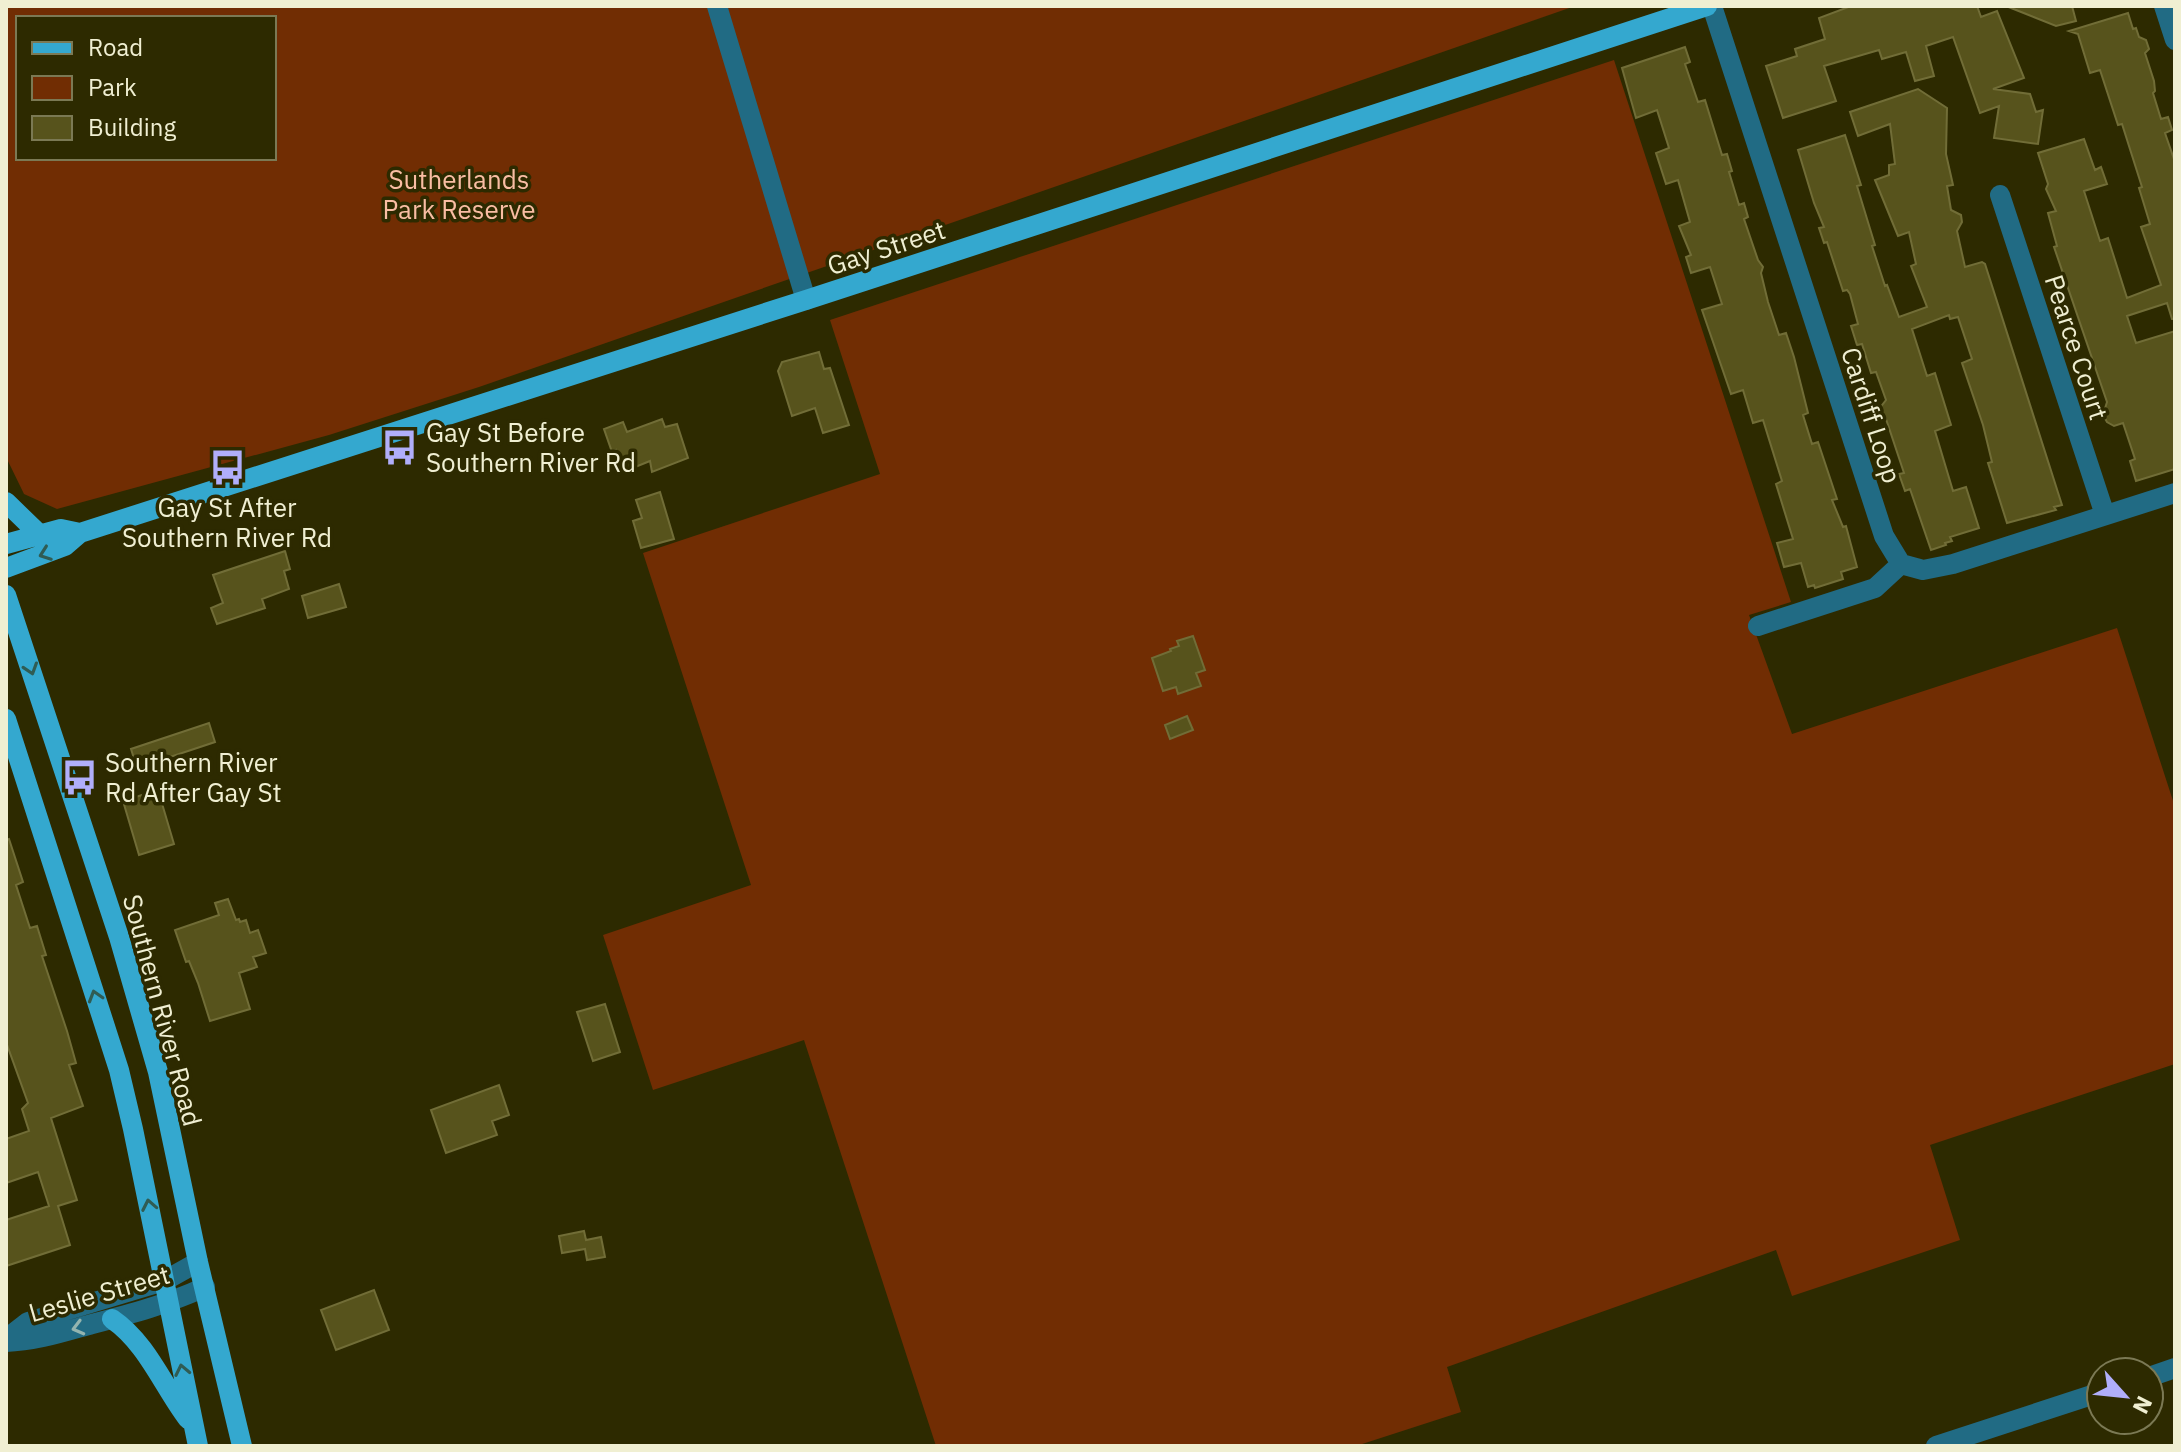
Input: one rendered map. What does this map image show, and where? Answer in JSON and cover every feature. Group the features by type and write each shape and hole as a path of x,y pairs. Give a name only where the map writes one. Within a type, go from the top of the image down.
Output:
{"main road":[{"name":"Gay Street","path":"6,568 65,546 80,533 1709,6"},
{"path":"6,502 39,534"},
{"name":"Gay Street","path":"6,544 61,529 80,533"},
{"name":"Southern River Road","path":"6,595 124,952 158,1072 198,1262 242,1446"},
{"path":"6,719 119,1070 198,1446"},
{"path":"112,1319 134,1337 193,1425"},
{"path":"220,1348 253,1446"}],"street":[{"path":"717,6 806,300"},
{"name":"Cardiff Loop","path":"1709,6 1884,536 1901,564"},
{"path":"2164,6 2175,40"},
{"name":"Pearce Court","path":"2000,195 2105,515"},
{"path":"1758,626 1875,588 1901,564 1923,570 1953,564 2175,493"},
{"name":"Leslie Street","path":"6,1340 28,1322 164,1281 198,1262"},
{"name":"Leslie Street","path":"6,1340 30,1341 169,1304 205,1287"},
{"path":"1936,1446 2085,1397"}],"green space":[{"name":"Sutherlands Park Reserve","path":"6,6 1575,6 479,387 329,435 57,509 24,494 6,457"},
{"path":"1614,60 1791,602 1749,615 1792,734 2117,628 2175,807 2175,1064 1930,1145 1960,1240 1792,1296 1776,1250 1447,1367 1461,1412 1356,1446 936,1446 804,1040 653,1090 603,935 751,885 643,553 880,474 830,320"}],"building":[{"path":"1851,6 1977,6 1981,17 1997,11 2024,78 1993,89 2030,94 2036,112 2043,110 2038,144 1994,138 1999,106 1980,113 1953,37 1926,46 1934,76 1915,81 1906,52 1882,59 1879,50 1824,66 1836,101 1783,118 1766,66 1797,56 1795,49 1825,39 1819,18"},
{"path":"2006,6 2072,6 2076,21 2056,26"},
{"path":"2128,13 2133,29 2136,28 2139,37 2146,40 2149,49 2145,53 2154,81 2153,93 2161,119 2168,117 2172,130 2165,133 2175,162 2175,319 2172,319 2167,303 2127,316 2136,343 2175,331 2175,469 2136,481 2130,461 2135,459 2123,423 2114,426 2103,415 2107,402 2054,247 2057,246 2048,213 2056,211 2046,189 2048,184 2038,153 2084,139 2095,170 2101,167 2107,184 2084,191 2100,241 2108,238 2127,298 2161,285 2141,227 2150,224 2122,124 2118,125 2100,70 2090,73 2078,34 2069,31"},
{"path":"1685,47 1690,62 1685,64 1698,102 1705,100 1722,155 1727,154 1739,205 1744,203 1748,217 1744,219 1763,267 1761,273 1768,302 1779,335 1786,333 1794,357 1808,413 1803,415 1812,444 1818,442 1837,499 1832,500 1843,527 1846,526 1857,567 1841,572 1843,579 1815,588 1814,585 1808,587 1801,563 1784,567 1777,543 1793,539 1776,484 1782,481 1763,420 1753,423 1743,390 1731,394 1702,310 1722,304 1710,267 1691,273 1686,257 1691,255 1679,226 1690,222 1678,180 1666,184 1656,153 1669,148 1657,110 1636,118 1622,68"},
{"path":"1918,89 1947,108 1946,154 1953,185 1947,186 1951,210 1961,215 1962,222 1957,231 1965,267 1982,262 1985,264 2062,505 2054,507 2056,510 2007,523 1988,463 1992,462 1983,425 1962,363 1972,359 1958,317 1950,319 1949,315 1912,329 1927,376 1935,373 1951,425 1935,431 1953,491 1966,487 1979,528 1950,537 1952,541 1931,550 1910,489 1905,491 1899,474 1904,473 1886,419 1879,409 1886,400 1876,372 1871,373 1862,344 1857,345 1851,326 1858,324 1850,294 1847,290 1843,291 1827,242 1824,243 1819,228 1824,227 1798,150 1845,135 1861,185 1857,186 1875,245 1872,246 1899,317 1927,307 1911,266 1916,264 1909,232 1898,236 1875,180 1889,175 1889,165 1895,164 1890,124 1858,136 1850,112"},
{"path":"819,352 824,369 830,368 849,425 823,433 815,408 792,416 778,371 782,362"},
{"path":"662,419 665,427 677,424 688,458 652,472 650,461 623,472 616,450 612,452 604,429 623,422 627,432"},
{"path":"660,492 674,539 641,548 633,521 642,518 636,500"},
{"path":"285,551 290,569 284,571 289,589 262,599 265,608 217,624 211,608 223,603 213,575"},
{"path":"339,584 346,607 308,618 302,596"},
{"path":"1193,636 1205,670 1196,673 1201,686 1178,694 1176,687 1163,691 1152,658 1179,646 1177,641"},
{"path":"1187,716 1193,730 1170,739 1165,725"},
{"path":"209,723 215,742 137,768 131,749"},
{"path":"158,790 174,844 139,855 123,801"},
{"path":"9,839 23,882 16,885 30,928 37,926 46,955 42,956 76,1063 69,1065 83,1106 51,1118 77,1200 58,1206 70,1245 6,1266 6,1220 49,1206 38,1172 6,1183 6,1139 29,1131 22,1109 28,1103 6,1042 6,840"},
{"path":"228,899 236,920 246,920 250,933 258,930 266,953 253,957 257,967 239,973 250,1009 210,1021 198,983 189,961 186,962 175,930 219,915 215,903"},
{"path":"605,1004 620,1052 593,1061 577,1012"},
{"path":"499,1085 509,1115 492,1121 497,1135 446,1153 431,1110"},
{"path":"584,1231 586,1240 601,1237 605,1257 587,1260 585,1249 562,1253 559,1236"},
{"path":"374,1290 389,1330 336,1350 321,1310"}],"place":[{"name":"Gay St Before Southern River Rd","path":"400,447"},
{"name":"Gay St After Southern River Rd","path":"227,468"},
{"name":"Southern River Rd After Gay St","path":"79,777"}]}
